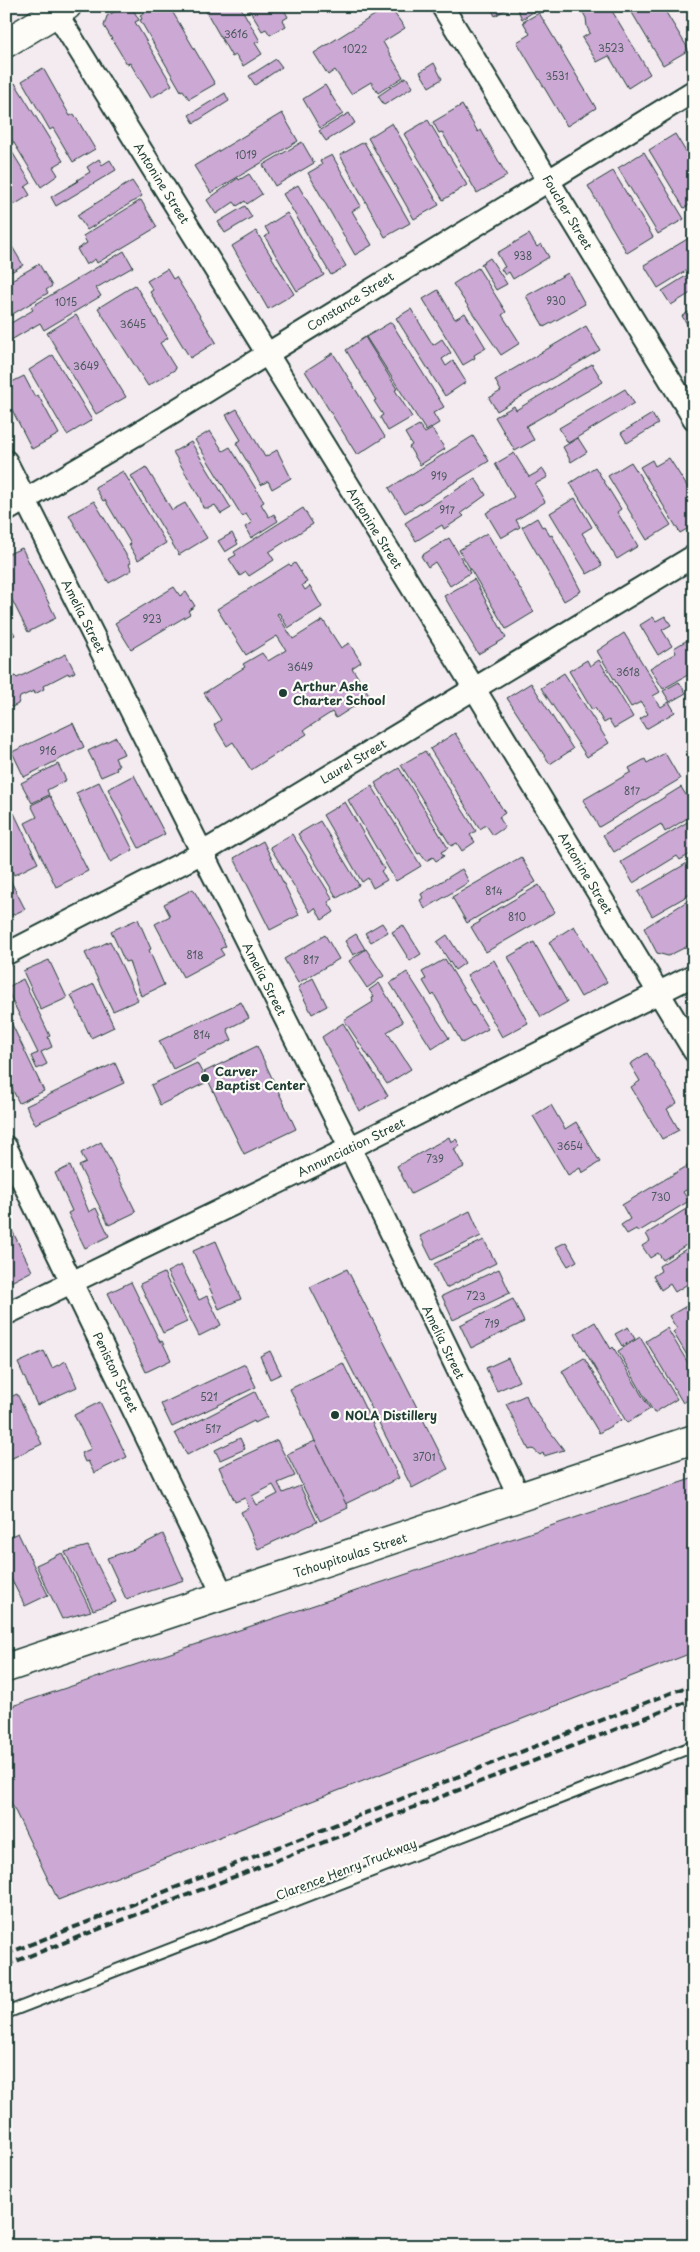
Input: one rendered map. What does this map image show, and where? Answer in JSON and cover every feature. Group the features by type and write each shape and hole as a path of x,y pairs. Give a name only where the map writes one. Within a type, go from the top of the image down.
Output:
{"street":[{"name":"Foucher Street","path":"442,6 694,419"},
{"path":"6,43 58,8"},
{"name":"Antonine Street","path":"58,8 266,353 474,688 694,1051"},
{"name":"Constance Street","path":"6,511 26,501 694,91"},
{"name":"Amelia Street","path":"6,461 350,1148 520,1498"},
{"name":"Laurel Street","path":"6,954 202,853 694,556"},
{"name":"Annunciation Street","path":"6,1314 350,1148 694,974"},
{"name":"Peniston Street","path":"6,1147 224,1597"},
{"name":"Tchoupitoulas Street","path":"6,1668 694,1439"}],"lane":[{"name":"Clarence Henry Truckway","path":"6,2013 694,1746"}],"building":[{"path":"124,6 131,6 139,20 135,22 172,85 151,98 130,63 127,64 104,26 107,16"},
{"path":"140,6 169,6 215,84 189,99 183,90 181,91 140,20 142,19 140,15 144,13"},
{"path":"203,6 240,6 260,41 255,43 262,54 243,66 236,55 232,57"},
{"path":"247,6 282,6 288,17 283,20 286,26 270,35 266,29 262,31"},
{"path":"389,6 405,28 383,42 403,77 378,93 371,82 351,94 335,70 328,75 314,53"},
{"path":"490,6 511,6 495,16"},
{"path":"521,6 539,6 540,8 522,19 517,8"},
{"path":"609,6 650,74 628,88 609,56 597,62 582,38 590,33 586,18 580,7"},
{"path":"628,6 662,6 689,50 663,65"},
{"path":"539,13 596,108 567,126 517,42 530,34 523,22"},
{"path":"276,59 282,67 255,85 249,76"},
{"path":"434,63 442,79 429,87 420,72"},
{"path":"43,68 70,116 74,114 95,149 73,162 53,128 50,130 22,81"},
{"path":"406,77 413,87 384,105 378,96"},
{"path":"15,83 63,161 53,167 58,175 41,187 6,130 6,89"},
{"path":"325,85 343,114 320,128 303,99"},
{"path":"225,93 229,101 194,123 189,115"},
{"path":"462,105 478,132 481,130 507,176 477,193 442,132 439,133 433,122"},
{"path":"282,113 298,141 211,193 194,166"},
{"path":"349,113 355,123 326,141 319,131"},
{"path":"428,120 467,185 443,200 404,134"},
{"path":"694,122 694,136 687,126"},
{"path":"392,123 439,205 414,219 368,138"},
{"path":"675,134 694,165 694,202 684,208 649,150"},
{"path":"6,142 31,183 25,187 30,195 14,205 9,196 6,198"},
{"path":"302,142 314,163 275,186 263,165"},
{"path":"364,142 410,223 385,237 340,155"},
{"path":"644,152 684,219 658,234 618,168"},
{"path":"332,155 361,206 352,211 372,245 355,255 308,173 322,165 320,161"},
{"path":"99,159 102,165 110,160 116,170 56,206 51,197 90,172 87,167"},
{"path":"613,171 653,237 627,253 588,186"},
{"path":"249,174 262,194 247,204 245,201 237,206 234,202 216,214 207,200 238,178 239,180"},
{"path":"132,181 142,196 87,230 77,215"},
{"path":"298,185 346,266 331,275 283,194"},
{"path":"141,200 157,227 97,263 95,259 86,265 77,249 87,243 83,236"},
{"path":"245,206 252,217 225,233 218,222"},
{"path":"287,213 324,275 297,291 265,237 269,234 265,227"},
{"path":"256,231 294,294 268,309 232,246"},
{"path":"529,234 537,247 541,244 549,257 513,279 509,272 505,275 501,269 505,267 497,253"},
{"path":"694,235 694,266 658,288 644,265"},
{"path":"6,239 23,265 6,275"},
{"path":"124,251 133,267 96,288 101,296 44,330 40,323 6,343 6,326 33,310 31,307"},
{"path":"490,258 507,284 496,290 481,264"},
{"path":"39,264 52,286 46,290 48,293 6,318 6,283"},
{"path":"478,268 506,312 502,315 520,343 501,355 453,284"},
{"path":"167,269 173,279 176,277 216,342 190,358 150,292 153,290 147,281"},
{"path":"694,271 694,291 671,305 662,291"},
{"path":"568,273 585,304 544,327 526,296"},
{"path":"135,285 168,338 160,343 176,369 148,386 98,308"},
{"path":"438,290 455,319 465,313 486,348 474,355 475,358 463,365 423,299"},
{"path":"411,309 433,345 442,339 451,353 442,359 446,366 453,361 466,382 445,396 396,318"},
{"path":"694,309 694,335 682,316"},
{"path":"76,315 126,397 96,414 47,333"},
{"path":"391,322 444,407 433,413 439,423 426,431 366,337"},
{"path":"586,326 600,350 497,411 489,398 501,391 495,380"},
{"path":"365,337 412,417 388,431 380,417 383,415 374,401 376,400 346,350"},
{"path":"333,353 385,437 357,455 305,371"},
{"path":"53,355 92,420 67,435 29,370"},
{"path":"592,364 603,382 526,426 534,440 515,451 495,417 514,406 516,410"},
{"path":"24,376 35,397 38,395 59,434 32,449 6,398 6,385"},
{"path":"625,389 634,403 568,443 559,428"},
{"path":"237,409 265,457 277,450 291,478 272,489 268,481 261,485 236,443 241,440 226,415"},
{"path":"652,414 658,424 627,443 621,433"},
{"path":"419,425 425,433 432,429 445,449 420,465 409,447 412,445 405,433"},
{"path":"210,431 223,451 230,447 264,502 261,504 269,517 274,514 278,521 251,538 245,527 252,523 246,514 242,516 195,440"},
{"path":"473,436 489,461 405,513 389,488"},
{"path":"578,438 587,452 571,462 563,447"},
{"path":"191,442 231,508 221,514 215,505 203,508 200,498 173,452"},
{"path":"514,453 529,477 543,469 548,477 535,484 545,502 516,520 520,527 501,538 486,513 514,497 495,464"},
{"path":"669,458 694,497 694,525 680,533 640,467 652,460 655,466"},
{"path":"631,462 671,525 647,540 608,476"},
{"path":"146,467 172,510 185,503 207,538 179,555 131,476"},
{"path":"595,467 621,509 617,512 638,546 617,559 570,483"},
{"path":"123,471 166,543 138,560 129,545 131,544 105,500 103,501 95,487"},
{"path":"475,478 486,495 461,513 464,516 444,529 442,525 416,541 405,523"},
{"path":"575,498 592,527 582,533 602,566 587,574 550,513"},
{"path":"94,501 131,563 129,564 132,570 109,583 69,515"},
{"path":"303,508 313,524 269,552 274,560 249,576 246,572 240,576 229,559 236,555 234,552"},
{"path":"537,518 542,527 544,526 550,536 552,535 581,591 564,601 522,527"},
{"path":"232,533 238,544 225,552 218,541"},
{"path":"487,533 534,612 506,629 459,550"},
{"path":"449,538 470,573 450,586 435,562 428,567 421,556"},
{"path":"22,548 56,618 28,632 6,588 6,555"},
{"path":"295,563 307,582 302,585 305,590 310,586 322,607 288,628 279,613 277,614 293,639 323,620 341,648 349,643 361,662 352,668 370,696 336,718 332,712 304,730 307,734 251,770 233,742 227,746 214,725 221,720 204,693 245,667 243,664 262,653 268,661 286,650 277,636 246,655 217,609 289,564 291,566"},
{"path":"474,579 506,638 478,654 444,596"},
{"path":"174,587 180,596 186,592 195,606 188,611 190,614 131,649 115,623"},
{"path":"665,616 671,625 662,630 672,646 658,655 640,625 653,617 656,621"},
{"path":"6,619 15,635 6,639"},
{"path":"624,633 660,692 653,696 661,707 669,702 675,712 646,729 640,719 648,714 641,702 631,707 597,651"},
{"path":"694,636 694,674 693,672 663,689 650,668 676,653 674,648"},
{"path":"66,654 75,672 69,675 68,673 43,686 44,689 35,694 34,691 20,697 18,704 12,707 6,705 6,680 15,676 17,678"},
{"path":"587,660 590,666 599,660 633,717 614,728 609,720 604,723 595,708 592,710 569,671"},
{"path":"564,673 609,743 587,757 541,688"},
{"path":"679,682 686,693 670,702 663,691"},
{"path":"531,683 573,749 550,764 507,698"},
{"path":"73,723 84,747 24,777 12,752"},
{"path":"455,733 505,813 499,817 505,827 493,835 486,825 480,829 430,749"},
{"path":"116,737 124,754 115,758 119,766 116,768 117,770 101,777 88,751"},
{"path":"425,751 476,831 470,835 475,842 462,851 457,843 451,846 401,765"},
{"path":"665,753 680,779 599,827 583,800 631,772 629,768 645,759 647,763"},
{"path":"58,764 66,780 47,790 49,795 32,803 21,783"},
{"path":"399,768 448,848 441,852 444,856 436,861 433,857 426,861 420,853 418,854 375,783"},
{"path":"134,775 165,834 139,848 108,789"},
{"path":"99,782 133,850 110,862 76,793"},
{"path":"372,786 421,866 396,881 348,800"},
{"path":"681,787 694,808 694,814 665,832 661,824 614,852 603,835"},
{"path":"50,796 88,871 56,887 25,823 37,817 31,805"},
{"path":"345,802 384,869 381,871 387,880 373,888 368,878 362,882 323,815"},
{"path":"14,813 38,863 14,875 6,859 6,817"},
{"path":"694,818 694,852 680,860 677,856 633,883 621,862"},
{"path":"320,821 359,885 337,898 298,834"},
{"path":"292,834 333,899 328,902 334,912 322,920 315,908 310,912 270,847"},
{"path":"263,841 299,915 270,930 234,858"},
{"path":"521,857 536,882 467,923 452,897"},
{"path":"694,859 694,892 652,916 638,892"},
{"path":"462,869 469,882 425,909 420,900 423,898 421,894"},
{"path":"6,872 25,909 6,918"},
{"path":"539,885 555,912 486,952 471,927 480,922 479,920"},
{"path":"193,889 226,946 220,949 224,955 183,977 155,924 170,916 164,904"},
{"path":"694,897 694,943 668,956 657,953 644,928"},
{"path":"138,919 164,985 141,996 129,961 125,962 111,931"},
{"path":"382,923 388,932 371,942 365,933"},
{"path":"403,925 421,954 410,961 392,932"},
{"path":"574,926 607,982 581,997 549,942"},
{"path":"356,934 365,949 353,955 345,941"},
{"path":"325,935 339,959 298,983 284,959"},
{"path":"447,935 465,963 455,970 437,942"},
{"path":"110,941 138,1000 113,1011 85,953"},
{"path":"534,942 567,1002 541,1017 508,957"},
{"path":"366,949 384,976 367,988 349,961"},
{"path":"445,959 488,1029 462,1043 434,994 432,996 423,981 426,979 422,972"},
{"path":"49,960 67,998 41,1010 23,971"},
{"path":"494,960 528,1023 502,1037 467,975"},
{"path":"407,972 449,1038 432,1049 390,983"},
{"path":"313,978 327,1006 312,1014 298,987"},
{"path":"23,979 50,1036 48,1037 52,1047 41,1052 47,1064 37,1069 31,1056 38,1053 6,988"},
{"path":"379,983 403,1022 387,1032 411,1069 387,1084 344,1020 373,1002 372,998 374,997 369,990"},
{"path":"94,984 114,1027 91,1038 71,995"},
{"path":"241,1002 249,1018 227,1029 232,1040 173,1069 159,1041"},
{"path":"6,1012 44,1091 19,1103 6,1076"},
{"path":"343,1023 388,1096 359,1111 322,1037"},
{"path":"257,1046 296,1129 244,1154 204,1072"},
{"path":"647,1053 677,1103 667,1109 679,1130 662,1139 631,1087 640,1081 630,1064"},
{"path":"115,1063 124,1083 35,1124 26,1106"},
{"path":"197,1063 207,1082 160,1105 151,1085"},
{"path":"551,1105 565,1129 576,1122 600,1162 582,1173 580,1168 568,1175 533,1116"},
{"path":"449,1137 451,1142 456,1139 460,1146 454,1149 464,1167 411,1194 397,1166"},
{"path":"101,1142 136,1212 109,1225 79,1166 86,1163 81,1153"},
{"path":"694,1162 694,1185 683,1192 689,1201 638,1232 636,1229 627,1234 621,1225 630,1219 622,1205"},
{"path":"70,1166 89,1212 96,1208 109,1236 85,1248 68,1213 72,1211 55,1173"},
{"path":"694,1204 694,1240 663,1260 658,1253 650,1258 642,1246 650,1241 646,1234"},
{"path":"470,1211 481,1236 432,1260 420,1236"},
{"path":"6,1218 32,1271 9,1283 6,1277"},
{"path":"484,1240 496,1263 446,1288 434,1264"},
{"path":"216,1241 241,1299 219,1309 193,1251"},
{"path":"566,1242 577,1261 568,1266 556,1247"},
{"path":"694,1244 694,1280 675,1292 670,1284 661,1290 653,1276 661,1271 659,1266"},
{"path":"181,1265 199,1300 207,1296 221,1325 199,1336 167,1272"},
{"path":"347,1269 448,1469 412,1488 310,1287"},
{"path":"499,1269 510,1293 453,1320 442,1296"},
{"path":"164,1273 187,1322 163,1333 140,1284"},
{"path":"131,1282 160,1342 162,1341 171,1360 146,1372 108,1293"},
{"path":"513,1299 524,1322 471,1348 460,1325"},
{"path":"690,1304 694,1310 692,1315 694,1318 694,1367 673,1332 677,1329 669,1316"},
{"path":"595,1322 611,1349 613,1347 650,1409 627,1423 575,1334"},
{"path":"628,1327 635,1339 622,1346 615,1334"},
{"path":"667,1328 694,1373 694,1396 683,1403 646,1341"},
{"path":"640,1337 677,1399 654,1413 618,1351"},
{"path":"44,1351 52,1368 66,1361 77,1387 37,1405 18,1363"},
{"path":"270,1351 281,1374 270,1379 260,1356"},
{"path":"508,1358 519,1381 497,1391 486,1368"},
{"path":"584,1358 621,1420 599,1433 562,1371"},
{"name":"NOLA Distillery","path":"343,1363 399,1478 345,1504 290,1389"},
{"path":"245,1364 256,1387 172,1427 161,1404"},
{"path":"255,1392 267,1417 255,1423 254,1421 187,1455 175,1433"},
{"path":"17,1394 42,1444 6,1461 6,1399"},
{"path":"526,1395 530,1405 564,1450 544,1456 543,1453 540,1455 533,1449 529,1450 506,1404"},
{"path":"100,1402 127,1457 94,1473 88,1461 85,1462 81,1453 91,1449 74,1415"},
{"path":"240,1438 245,1449 220,1460 215,1450"},
{"path":"277,1440 295,1476 278,1483 283,1493 300,1486 317,1522 258,1549 241,1512 249,1508 245,1498 235,1502 219,1467","holes":["273,1485 278,1494 257,1505 252,1496"]},
{"path":"315,1441 348,1508 320,1521 287,1454"},
{"path":"694,1478 694,1652 58,1900 6,1792 6,1708"},
{"path":"18,1533 48,1595 25,1606 6,1569 6,1538"},
{"path":"163,1534 184,1580 126,1599 107,1558 134,1549"},
{"path":"88,1546 116,1602 93,1610 65,1552"},
{"path":"62,1553 91,1611 62,1619 36,1565"}],"railway":[{"path":"6,1954 694,1684"},
{"path":"6,1965 694,1699"}],"place":[{"name":"Arthur Ashe Charter School","path":"283,693"},
{"name":"Carver Baptist Center","path":"205,1078"},
{"name":"NOLA Distillery","path":"335,1415"}]}
